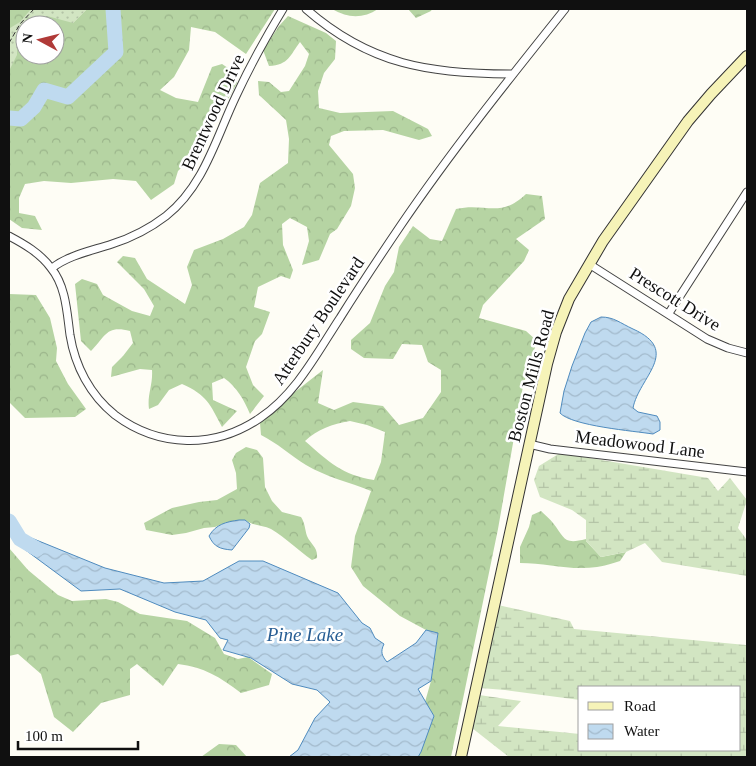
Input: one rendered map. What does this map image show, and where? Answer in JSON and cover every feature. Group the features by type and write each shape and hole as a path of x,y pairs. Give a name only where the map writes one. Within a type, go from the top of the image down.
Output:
{"street":[{"name":"Brentwood Drive","path":"52,268 69,258 114,244 149,228 182,201 198,180 207,164 259,50 283,9"},
{"path":"306,9 350,41 390,60 443,71 472,74 512,74"},
{"name":"Atterbury Boulevard","path":"9,236 34,251 52,268 66,304 76,362 91,388 114,414 144,432 169,439 193,441 213,439 232,433 262,417 289,393 314,359 361,284 418,200 512,74 565,9"},
{"name":"Boston Mills Road","path":"461,757 547,364 556,332 572,292 603,241 688,121 747,56"},
{"path":"669,313 747,192"},
{"name":"Prescott Drive","path":"590,264 717,344 747,353"},
{"name":"Meadowood Lane","path":"530,444 550,449 747,472"}],"path":[{"path":"9,43 20,24 34,9"},
{"path":"9,35 12,38"}],"green space":[{"path":"9,9 87,9 73,23 65,24 65,15 15,15 15,65 19,65 9,80"},
{"path":"9,9 31,9 26,15 15,15 15,25 10,28"},
{"path":"87,9 275,9 246,54 215,32 191,27 189,50 174,77 160,90 176,98 198,102 212,67 222,64 234,72 237,83 200,149 178,171 174,184 151,200 136,181 113,179 71,183 44,181 25,184 19,198 19,213 35,216 42,230 22,228 9,219 9,71 15,59 15,65 65,65 65,21 73,23"},
{"path":"332,9 378,9 361,16 349,16"},
{"path":"408,9 432,9 416,18"},
{"path":"288,16 326,33 336,41 335,59 324,73 318,91 319,108 340,113 393,111 428,129 432,136 419,140 383,130 344,131 331,136 329,145 353,174 355,188 351,206 337,229 330,234 319,260 302,265 309,241 307,227 290,218 282,224 283,245 293,270 290,279 281,276 258,287 254,307 270,312 262,334 255,341 246,367 253,385 264,396 250,414 240,394 224,378 212,383 213,400 237,411 222,427 207,401 197,392 182,384 169,390 158,405 149,409 152,370 140,369 111,377 112,367 133,343 130,331 116,329 107,333 91,351 81,341 75,284 82,279 97,284 103,295 132,311 150,316 154,306 144,289 117,262 123,256 135,258 147,279 185,304 192,285 187,267 194,250 223,239 244,227 252,215 260,183 288,163 289,139 286,120 259,95 258,81 269,82 281,92 289,91 305,66 309,54 300,42 288,59 281,64 269,66 263,50"},
{"path":"526,194 542,196 545,219 516,239 529,250 524,261 483,305 479,318 526,331 537,341 523,386 498,529 451,757 418,757 434,716 425,702 431,681 438,634 426,630 400,616 363,586 351,567 355,536 371,491 306,465 261,435 260,423 323,370 318,403 334,410 353,402 383,406 399,425 423,418 441,392 441,370 428,362 422,345 402,344 393,359 364,358 351,349 351,340 370,323 385,286 394,272 399,247 413,226 430,239 442,241 456,209 466,207 500,208 517,202","holes":["350,421 385,432 381,462 374,480 353,475 336,467 305,441 320,430 337,424"]},
{"path":"9,294 36,295 50,318 57,348 56,361 68,384 86,409 75,417 25,418 9,402"},
{"path":"246,447 257,450 263,458 265,487 272,501 282,512 301,517 307,536 316,551 317,558 312,560 271,529 245,520 172,535 146,530 144,523 172,508 217,500 237,489 236,473 232,460 236,453"},
{"path":"560,453 708,478 718,491 730,478 747,500 738,528 747,540 747,576 662,562 645,543 626,552 601,557 586,541 586,520 572,510 540,497 534,480 539,466"},
{"path":"541,511 552,521 565,539 578,541 586,539 601,557 626,552 620,561 597,567 578,568 520,563 520,547 532,515"},
{"path":"9,548 28,570 58,595 72,601 106,599 118,602 140,614 187,621 215,638 224,654 238,659 248,657 272,674 269,685 241,693 211,674 187,665 178,664 163,686 137,664 130,669 130,695 101,703 73,732 54,717 41,674 18,654 9,656"},
{"path":"498,605 570,621 574,629 746,645 747,641 747,757 509,757 472,728 479,695 521,701 498,726 578,734 578,751 741,751 741,686 578,686 578,700 480,688"},
{"path":"219,744 236,745 247,757 201,757"}],"water":[{"path":"601,317 613,319 633,329 647,337 655,346 654,365 633,408 638,412 657,416 660,422 660,430 653,434 590,425 567,418 560,413 564,391 585,333 591,322"},
{"path":"245,520 250,524 232,550 221,548 213,543 209,536 218,526"},
{"name":"Pine Lake","path":"24,535 105,568 164,583 203,581 239,561 263,561 338,593 362,623 370,628 375,638 384,644 382,654 387,662 416,643 426,630 438,633 431,681 418,689 434,716 421,752 418,757 289,757 298,750 315,718 330,702 317,690 292,684 251,658 223,650 228,640 220,638 206,620 175,612 120,589 81,591 16,543"}],"waterway":[{"path":"9,118 21,119 34,107 44,90 68,97 116,52 113,9"},
{"path":"9,521 20,539 37,549"}]}
